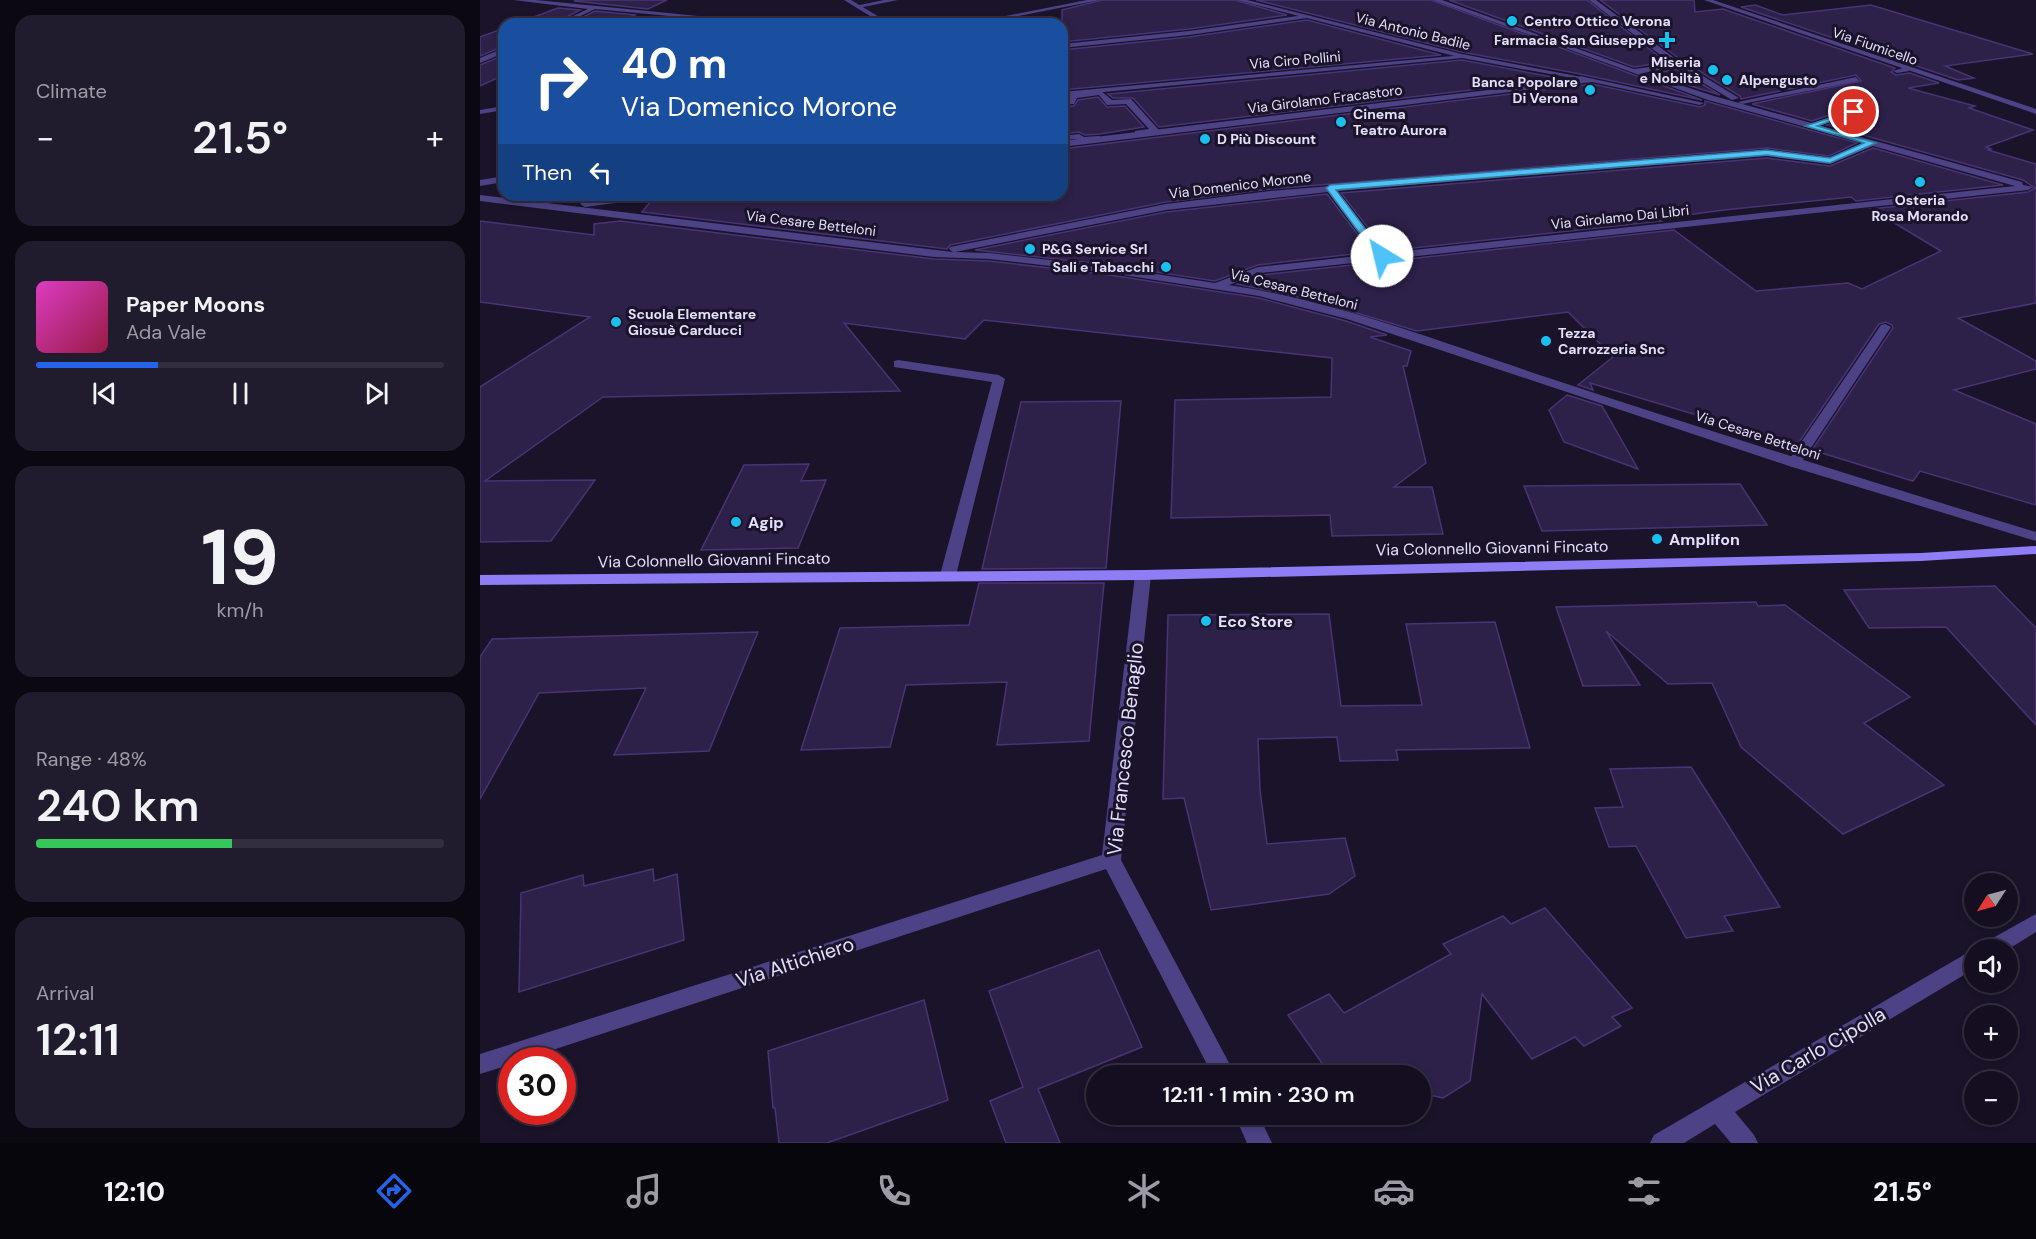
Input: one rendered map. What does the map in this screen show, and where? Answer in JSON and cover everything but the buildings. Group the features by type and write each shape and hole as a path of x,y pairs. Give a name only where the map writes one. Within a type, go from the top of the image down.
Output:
{"main road":[{"name":"Via Colonnello Giovanni Fincato","path":"480,580 1143,575 1921,557 2036,550"}],"street":[{"path":"516,0 707,18"},
{"path":"572,18 611,0"},
{"path":"847,0 878,18"},
{"path":"858,6 895,0"},
{"path":"1000,18 1096,0"},
{"name":"Via Antonio Badile","path":"1240,0 1462,56 1705,104 1761,112"},
{"path":"1436,0 1631,71 1808,126 2032,188"},
{"path":"1592,0 1677,64 1761,112"},
{"name":"Via Fiumicello","path":"1707,0 2036,112"},
{"path":"1068,45 1189,33 1305,17"},
{"path":"480,61 498,53"},
{"name":"Via Ciro Pollini","path":"1068,93 1462,56"},
{"name":"Via Girolamo Fracastoro","path":"1068,143 1587,79 1631,71 1667,68 1677,64"},
{"path":"1897,71 1906,69"},
{"path":"1742,102 1856,79"},
{"path":"1068,102 1071,102 1074,96 1101,93 1110,103 1128,100 1155,131 1082,140 1079,136 1068,137"},
{"path":"480,112 498,109"},
{"path":"1808,126 1854,112"},
{"name":"Via Domenico Morone","path":"934,254 1166,207 1330,188 1767,153 1830,160 1872,143"},
{"path":"480,183 498,180"},
{"path":"1330,188 1382,256"},
{"name":"Via Girolamo Dai Libri","path":"1217,286 1258,270 2032,188"},
{"name":"Via Cesare Betteloni","path":"480,198 498,200"},
{"name":"Via Cesare Betteloni","path":"508,201 934,254 990,256 1260,293 1351,317 1794,463 2036,537"},
{"path":"565,207 609,201"},
{"path":"1794,463 1885,327"},
{"path":"898,364 999,379 948,575"},
{"name":"Via Francesco Benaglio","path":"1143,575 1111,861 1219,1065"},
{"name":"Via Altichiero","path":"480,1064 1111,861"},
{"path":"2007,939 2036,922"},
{"name":"Via Carlo Cipolla","path":"1662,1143 1964,964"},
{"path":"1717,1109 1746,1143"},
{"path":"1251,1125 1260,1143"}],"place":[{"name":"Centro Ottico Verona","path":"1512,21"},
{"name":"Farmacia San Giuseppe","path":"1667,40"},
{"name":"Miseria e Nobiltà","path":"1713,70"},
{"name":"Alpengusto","path":"1727,80"},
{"name":"Banca Popolare Di Verona","path":"1590,90"},
{"name":"Cinema Teatro Aurora","path":"1341,122"},
{"name":"D Più Discount","path":"1205,139"},
{"name":"Osteria Rosa Morando","path":"1920,182"},
{"name":"P&G Service Srl","path":"1030,249"},
{"name":"Sali e Tabacchi","path":"1166,267"},
{"name":"Scuola Elementare Giosuè Carducci","path":"616,322"},
{"name":"Tezza Carrozzeria Snc","path":"1546,341"},
{"name":"Agip","path":"736,522"},
{"name":"Amplifon","path":"1657,539"},
{"name":"Eco Store","path":"1206,621"}],"route":[{"path":"1382,256 1330,188 1767,153 1830,160 1872,143 1808,126 1854,112"}]}
